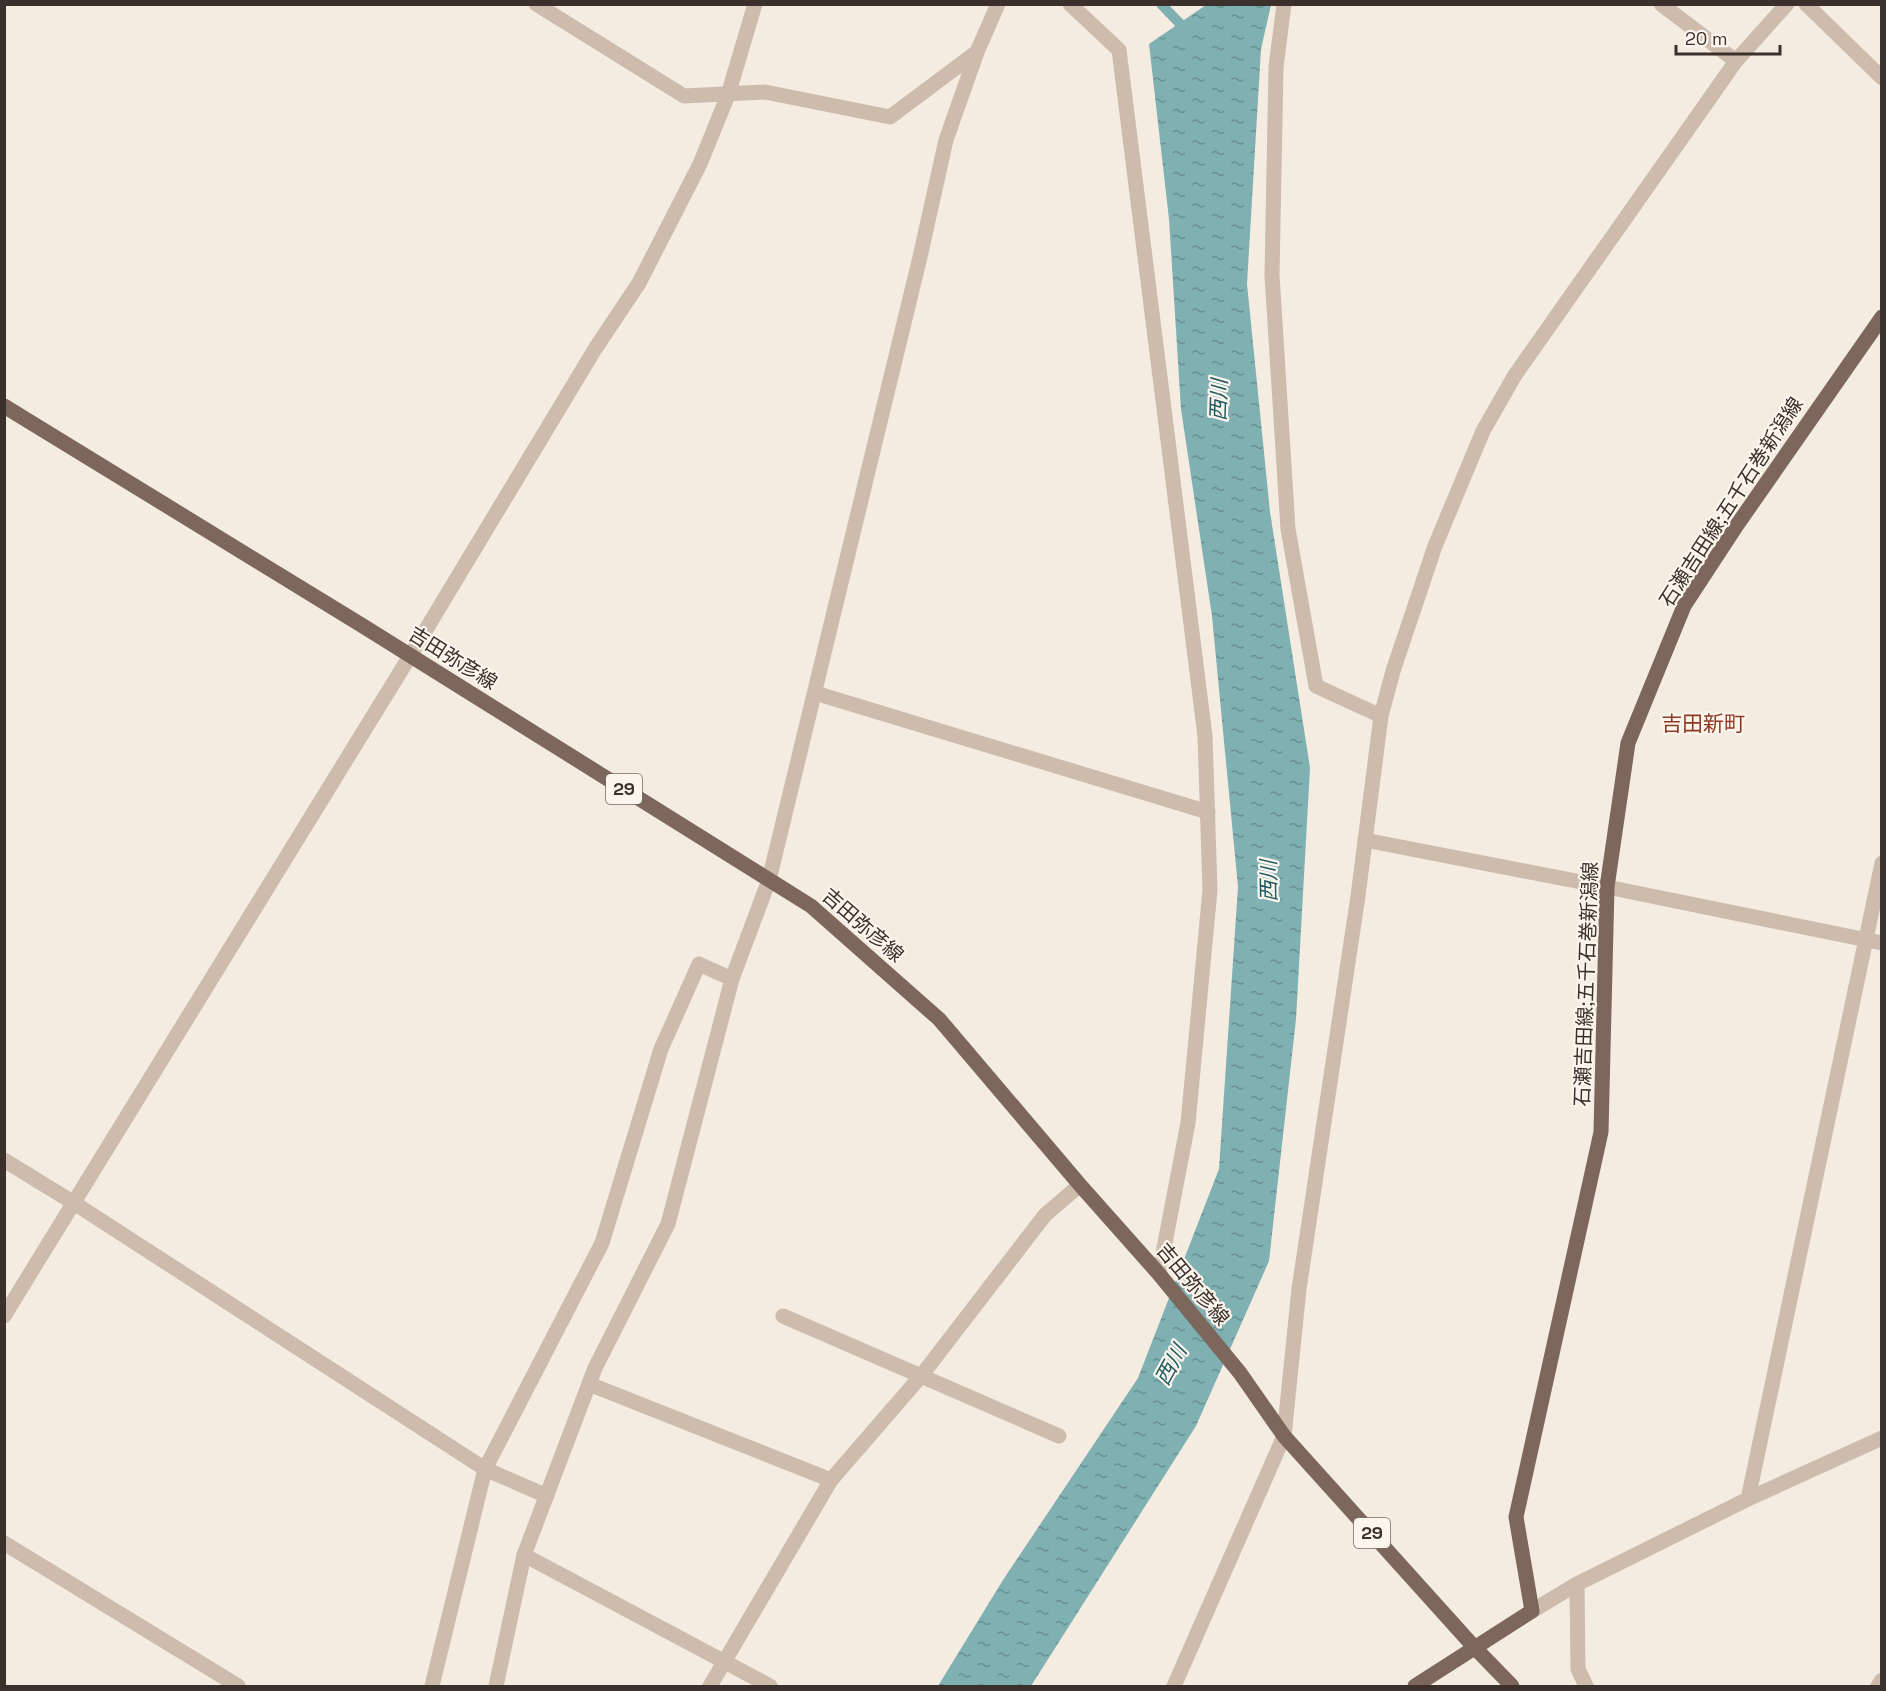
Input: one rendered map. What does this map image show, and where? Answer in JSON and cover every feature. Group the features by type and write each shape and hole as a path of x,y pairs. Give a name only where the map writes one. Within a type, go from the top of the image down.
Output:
{"main road":[{"name":"石瀬吉田線;五千石巻新潟線","path":"1532,1611 1516,1517 1601,1132 1607,887 1628,743 1684,606 1737,525 1881,317"},
{"name":"吉田弥彦線","path":"4,406 811,906 939,1019 1159,1274 1240,1373 1284,1436 1512,1686"},
{"path":"1415,1686 1532,1611"}],"street":[{"path":"536,4 684,96 765,92 890,117 977,52"},
{"path":"4,1316 410,656 595,349 639,283 696,172 728,95 755,4"},
{"path":"496,1686 524,1555 595,1368 668,1224 732,979 770,880 946,140 977,52 998,4"},
{"path":"1070,4 1119,50 1205,736 1210,890 1188,1123 1159,1274"},
{"path":"1284,4 1276,67 1272,275 1288,529 1316,686 1381,716"},
{"path":"1661,4 1736,61"},
{"path":"1174,1686 1284,1436 1299,1289 1381,716 1435,546 1483,431 1515,375 1736,61 1787,4"},
{"path":"1806,4 1881,78"},
{"path":"815,693 1208,812"},
{"path":"1365,840 1881,943"},
{"path":"1748,1499 1881,863"},
{"path":"432,1686 485,1469 602,1243 661,1049 699,964 732,979"},
{"path":"4,1160 485,1469 547,1496"},
{"path":"710,1686 831,1480 921,1376 1045,1215 1080,1185"},
{"path":"783,1316 1059,1436"},
{"path":"589,1384 831,1480"},
{"path":"1532,1611 1577,1584 1748,1499 1881,1438"},
{"path":"4,1543 238,1686"},
{"path":"524,1555 770,1686"},
{"path":"1577,1584 1578,1669 1586,1686"},
{"path":"1878,1686 1881,1680"}],"water":[{"name":"西川","path":"1206,5 1271,5 1261,49 1247,284 1270,512 1310,768 1296,1019 1269,1261 1196,1426 1031,1686 938,1686 1003,1580 1138,1378 1219,1169 1238,887 1212,616 1181,409 1169,219 1149,44"}],"waterway":[{"path":"1161,4 1189,33"}],"district":[{"name":"吉田新町","path":"1703,724"}]}
